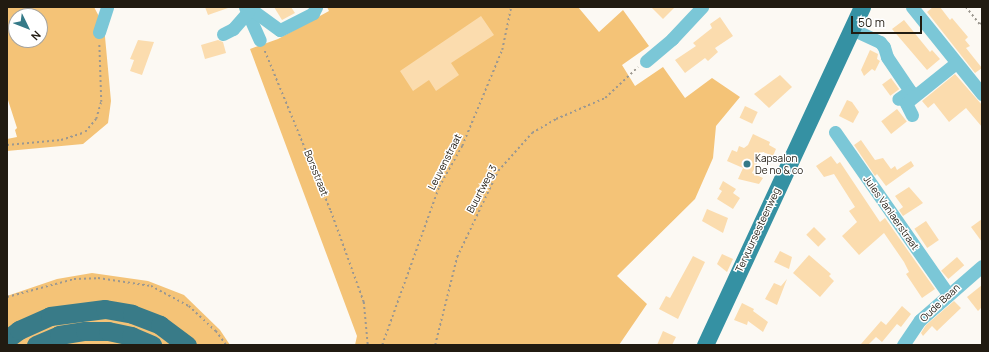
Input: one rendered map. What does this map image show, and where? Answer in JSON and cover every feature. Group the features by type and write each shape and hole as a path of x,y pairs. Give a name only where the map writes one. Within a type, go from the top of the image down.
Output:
{"highway":[{"path":"7,339 19,330 50,316 105,309 132,314 160,326 187,345"},
{"path":"36,345 59,335 85,331 108,331 131,336 152,345"}],"main road":[{"name":"Tervuursesteenweg","path":"705,345 862,7"}],"street":[{"path":"99,32 107,7"},
{"path":"247,9 280,30 313,13 316,7"},
{"path":"646,61 672,39 702,7"},
{"path":"912,7 982,94"},
{"path":"223,34 233,29 247,9"},
{"path":"247,9 260,40"},
{"path":"852,29 880,42 884,47 887,57 910,91 898,99"},
{"path":"912,115 906,103 956,63"},
{"name":"Jules Vanlaerstraat","path":"835,132 948,294"},
{"name":"Oude Baan","path":"903,345 920,320 948,294 982,266"}],"path":[{"name":"Leuvenstraat","path":"382,345 439,187 462,146 502,50 511,7"},
{"path":"966,7 980,24 982,22"},
{"path":"7,145 61,140 85,132 96,120 101,102 99,32"},
{"name":"Borsstraat","path":"260,40 331,211 364,302 368,345"},
{"name":"Buurtweg 3","path":"435,345 457,257 498,171 532,133 556,119 605,98 646,61"},
{"path":"7,297 74,279 98,278 151,286 189,306 216,331 226,345"}],"shaded area":[{"path":"7,7 94,7 104,26 111,101 108,123 83,144 7,151 7,139 17,137 15,130 17,128 7,97"},
{"path":"327,7 578,7 599,32 623,10 649,46 622,65 635,86 663,67 685,98 712,78 740,97 716,126 713,158 695,199 617,276 647,304 619,345 355,345 357,336 250,49 278,39 329,11"},
{"path":"92,273 148,281 184,295 220,330 230,345 7,345 7,296 57,279"}],"building":[{"path":"205,7 228,7 228,8 208,15"},
{"path":"274,7 291,7 295,13 282,20"},
{"path":"651,7 675,7 663,19"},
{"path":"933,7 940,7 950,20 952,18 968,37 965,40 970,46 966,48 982,68 975,73 927,12"},
{"path":"481,16 494,35 451,63 459,75 436,91 429,80 413,91 400,71"},
{"path":"720,17 733,36 715,48 718,52 708,61 705,58 685,73 675,60 696,46 693,43 712,28 710,24"},
{"path":"904,20 930,52 932,50 940,59 927,70 892,29"},
{"path":"138,40 154,42 142,75 130,71 134,60 130,59"},
{"path":"218,40 223,42 226,53 205,59 201,45"},
{"path":"870,50 878,54 877,59 880,61 875,71 872,69 864,76 861,70"},
{"path":"955,74 982,105 982,127 966,108 949,122 934,103 928,108 922,101"},
{"path":"780,75 792,87 769,108 754,94"},
{"path":"891,78 899,89 890,96 882,84"},
{"path":"847,100 852,102 859,112 853,123 839,116"},
{"path":"745,106 758,112 752,124 740,118"},
{"path":"897,109 907,122 891,134 881,121"},
{"path":"753,134 770,142 769,145 776,149 773,156 763,152 752,173 763,178 759,184 738,179 743,168 727,161 732,150 737,152 739,146 744,148 748,145"},
{"path":"861,140 875,160 883,158 891,169 895,166 897,170 911,161 914,166 886,186 877,174 875,176 854,145"},
{"path":"831,156 837,164 840,162 880,222 885,218 935,289 922,298 906,274 909,272 904,262 884,233 859,255 842,236 857,222 849,211 855,207 834,174 824,177 816,166"},
{"path":"723,181 736,189 733,193 740,198 733,209 717,199 722,191 719,189"},
{"path":"909,187 923,203 903,216 899,210 903,207 895,196"},
{"path":"707,209 728,218 723,233 702,221"},
{"path":"982,219 982,242 971,227"},
{"path":"926,221 939,240 927,248 914,229"},
{"path":"814,227 826,239 818,247 806,235"},
{"path":"780,251 792,257 789,269 774,262"},
{"path":"722,254 733,259 727,272 717,264"},
{"path":"809,255 831,274 829,276 834,281 820,297 793,273"},
{"path":"693,256 705,262 678,319 659,309 666,296 670,298"},
{"path":"957,257 964,265 948,279 941,271"},
{"path":"787,279 777,305 765,299 774,283 781,286"},
{"path":"982,285 982,307 978,311 967,297"},
{"path":"954,301 961,308 937,331 932,326 923,336 921,333 926,325"},
{"path":"742,303 754,309 753,311 768,322 763,332 748,321 747,325 734,320"},
{"path":"902,306 911,314 901,327 897,324 882,342 876,337 868,345 861,344 881,321 886,325"},
{"path":"663,331 676,337 672,345 657,345"}],"place":[{"name":"Kapsalon De no & co","path":"747,164"}]}
